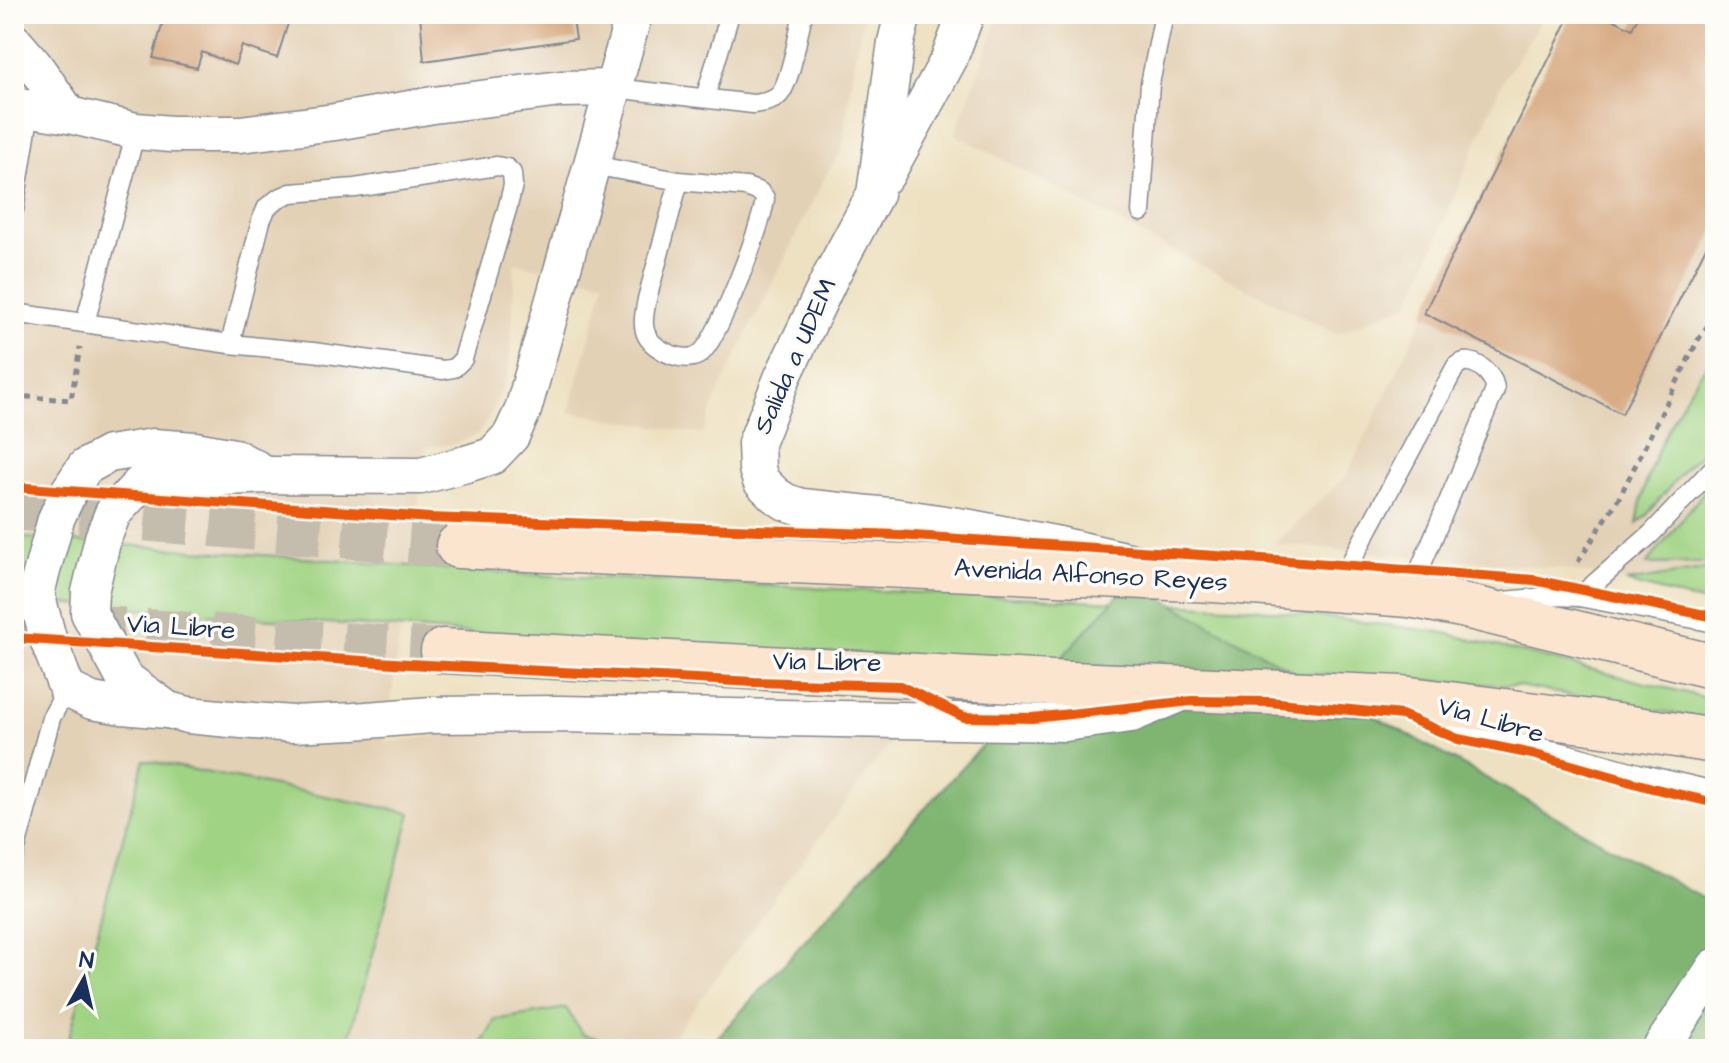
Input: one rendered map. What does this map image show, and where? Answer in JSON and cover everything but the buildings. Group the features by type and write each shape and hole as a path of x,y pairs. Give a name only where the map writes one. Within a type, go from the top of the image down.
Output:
{"main road":[{"name":"Avenida Alfonso Reyes","path":"458,546 1337,588 1409,595 1461,605 1715,667"},
{"path":"443,651 1402,698 1715,741"}],"street":[{"path":"168,710 124,678 89,613 90,592 103,538 113,513 140,484 155,480 269,475 421,476 492,456 511,436 523,410 634,14"},
{"name":"Salida a UDEM","path":"903,14 896,42 875,194 783,376 756,443 757,469 761,481 786,502 802,507 965,527 1066,546 1214,580"},
{"path":"875,194 949,59 966,14"},
{"path":"14,42 69,115"},
{"path":"22,108 69,115 136,131 240,134 561,89 614,88"},
{"path":"269,475 234,457 153,447 109,454 85,467 56,519 25,603 49,642 67,689 92,701 122,706 292,724 432,715 527,714 1065,723 1131,714 1193,689"},
{"path":"1660,1049 1715,967"}],"lane":[{"path":"705,98 730,14"},
{"path":"614,88 753,104 769,101 778,96 786,83 803,14"},
{"path":"1141,212 1150,84 1164,14"},
{"path":"14,210 22,108"},
{"path":"85,323 136,131"},
{"path":"592,165 679,181 746,187 760,192 765,198 761,221 720,325 704,352 695,358 677,357 657,347 647,336 643,319 679,181"},
{"path":"14,313 230,344 443,370 454,368 463,359 475,320 508,206 513,185 512,173 507,168 497,166 355,188 291,193 279,198 267,207 261,221 230,344"},
{"path":"1337,588 1456,366 1471,362 1492,376 1495,390 1409,595"},
{"path":"1579,597 1651,534 1715,466"},
{"path":"1461,605 1556,596 1579,597 1715,623"},
{"path":"14,856 51,718 67,689"},
{"path":"1402,698 1501,740 1562,752 1715,791"}],"path":[{"path":"1556,596 1619,498 1698,340 1715,315"},
{"path":"14,396 71,400 85,323"}],"shaded area":[{"path":"14,14 864,14 854,60 842,151 828,171 739,350 703,434 569,412 605,282 515,263 508,375 492,412 478,434 454,444 426,447 385,743 514,725 893,738 664,1049 638,1049 582,1034 496,1020 479,1049 14,1049"},
{"path":"1000,14 1546,14 1503,80 1410,303 1336,334 955,134"},
{"path":"1571,14 1715,14 1715,606 1564,569 1274,544 1346,476"}],"green space":[{"path":"1712,358 1715,359 1715,442 1686,467 1637,524 1647,480 1664,436 1686,395"},
{"path":"1715,481 1715,563 1647,564 1709,485"},
{"path":"14,537 536,575 1252,608 1440,632 1715,700 1715,721 1518,686 600,643 14,600"},
{"path":"1715,568 1715,606 1626,582"},
{"path":"1131,581 1715,905 1715,1049 707,1049"},
{"path":"144,760 411,813 346,1049 66,1049"},
{"path":"566,1008 582,1034 638,1049 479,1049 495,1020"}],"tunnel":[{"path":"14,508 458,546"},
{"path":"14,622 443,651"}],"cycle path":[{"path":"14,487 430,518 898,535 1262,559 1534,580 1715,617"},
{"name":"Via Libre","path":"14,638 409,664 754,682 900,686 964,717 1033,718 1192,701 1269,702 1402,715 1458,739 1532,754 1715,803"}]}
